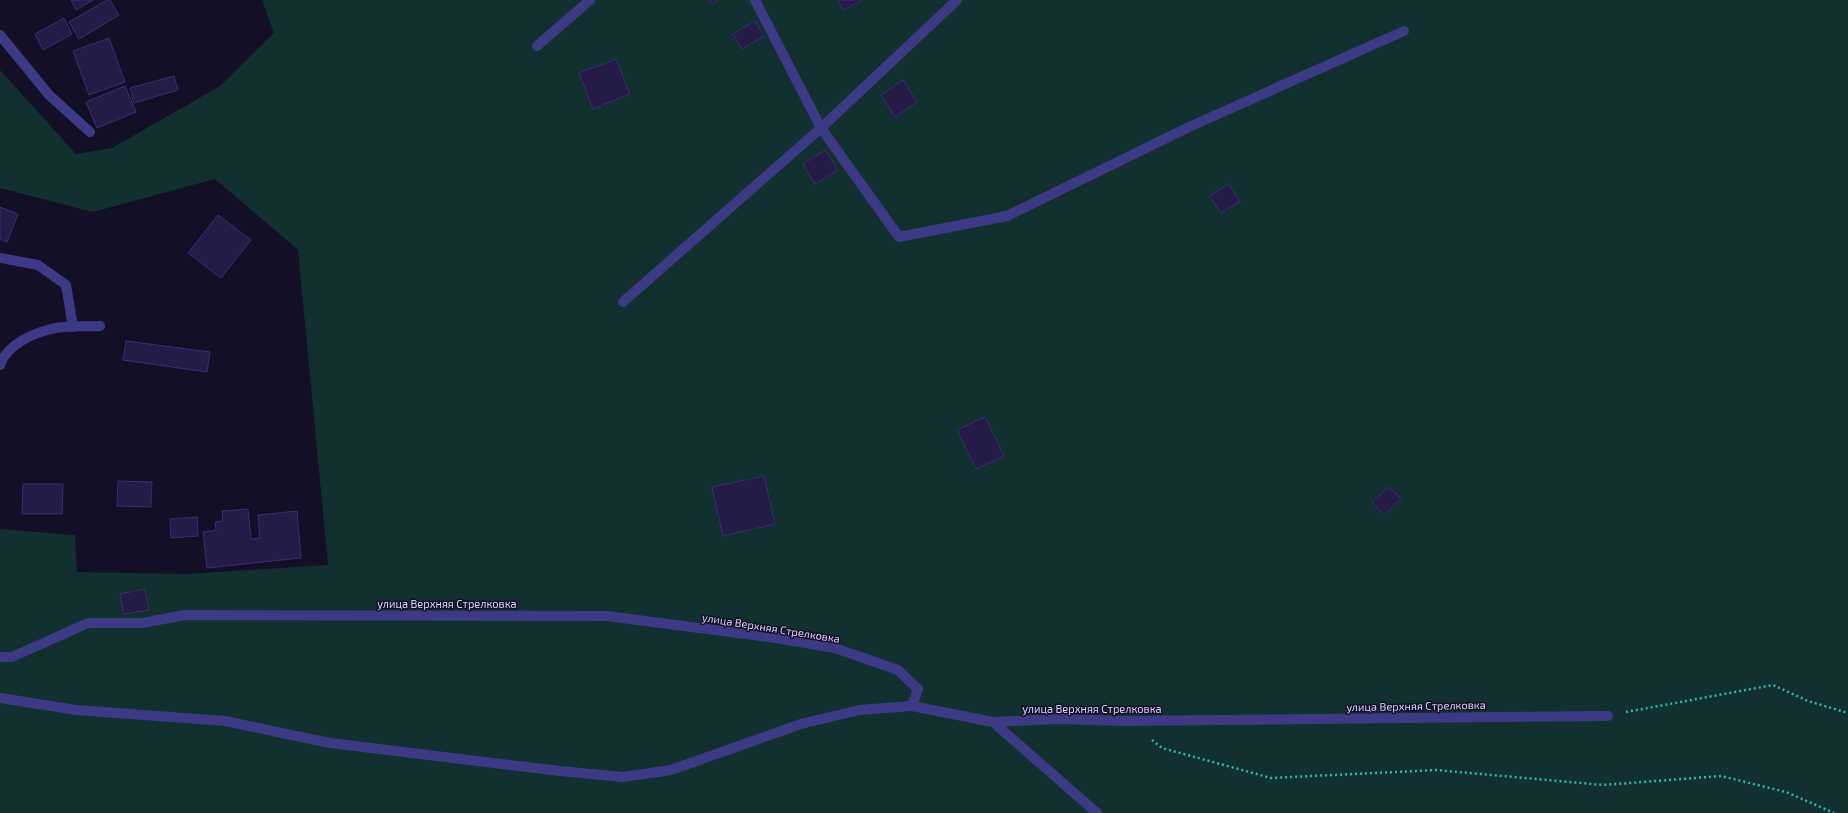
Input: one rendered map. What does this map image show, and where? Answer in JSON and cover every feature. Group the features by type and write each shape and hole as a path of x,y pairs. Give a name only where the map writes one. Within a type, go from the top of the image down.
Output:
{"street":[{"path":"537,46 590,0"},
{"path":"755,0 822,128 899,237 1007,216 1189,126 1404,31"},
{"path":"623,302 822,128 957,0"},
{"path":"0,35 49,95 90,132"},
{"path":"0,258 38,265 66,285 73,327"},
{"path":"0,365 3,356 20,341 51,328 100,326"},
{"name":"улица Верхняя Стрелковка","path":"0,657 12,657 88,623 142,623 185,615 607,616 776,638 835,648 898,670 918,689 912,706 993,722 1057,719 1124,721 1608,716"},
{"path":"0,698 76,710 225,721 330,743 560,772 623,778 671,770 808,722 859,710 912,706"},
{"path":"993,722 1097,813"}],"path":[{"path":"1608,716 1774,685 1808,700 1848,713"},
{"path":"1124,721 1162,748 1271,778 1436,770 1603,785 1721,776 1786,792 1834,813"}],"green space":[{"path":"262,0 1848,0 1848,813 0,813 0,529 75,535 77,572 187,574 328,565 298,250 215,179 93,212 0,188 0,70 76,154 112,148 220,86 274,33"}],"building":[{"path":"71,0 93,0 76,10"},
{"path":"107,0 110,0 119,15 79,39 69,22"},
{"path":"709,0 719,0 711,4"},
{"path":"838,0 863,0 843,10"},
{"path":"64,18 72,34 43,50 35,34"},
{"path":"755,21 764,36 742,49 733,34"},
{"path":"109,38 125,82 89,95 73,51"},
{"path":"616,59 630,94 593,109 579,73"},
{"path":"174,76 178,90 134,103 130,88"},
{"path":"903,80 917,102 895,117 881,95"},
{"path":"125,86 136,112 97,128 86,102"},
{"path":"825,150 838,170 815,184 803,164"},
{"path":"1228,184 1240,201 1221,213 1210,196"},
{"path":"0,207 18,214 7,242 0,239"},
{"path":"218,215 251,240 221,278 188,253"},
{"path":"126,341 210,352 207,372 123,360"},
{"path":"985,417 1004,456 976,469 957,430"},
{"path":"764,476 775,524 723,536 712,487"},
{"path":"118,481 152,482 151,507 117,506"},
{"path":"23,484 63,484 62,514 22,514"},
{"path":"1389,487 1401,499 1384,515 1372,502"},
{"path":"248,509 251,539 260,538 258,515 297,511 301,558 207,568 203,532 216,530 215,522 223,521 222,511"},
{"path":"197,517 198,536 171,538 170,519"},
{"path":"145,589 149,610 124,614 120,594"}]}
